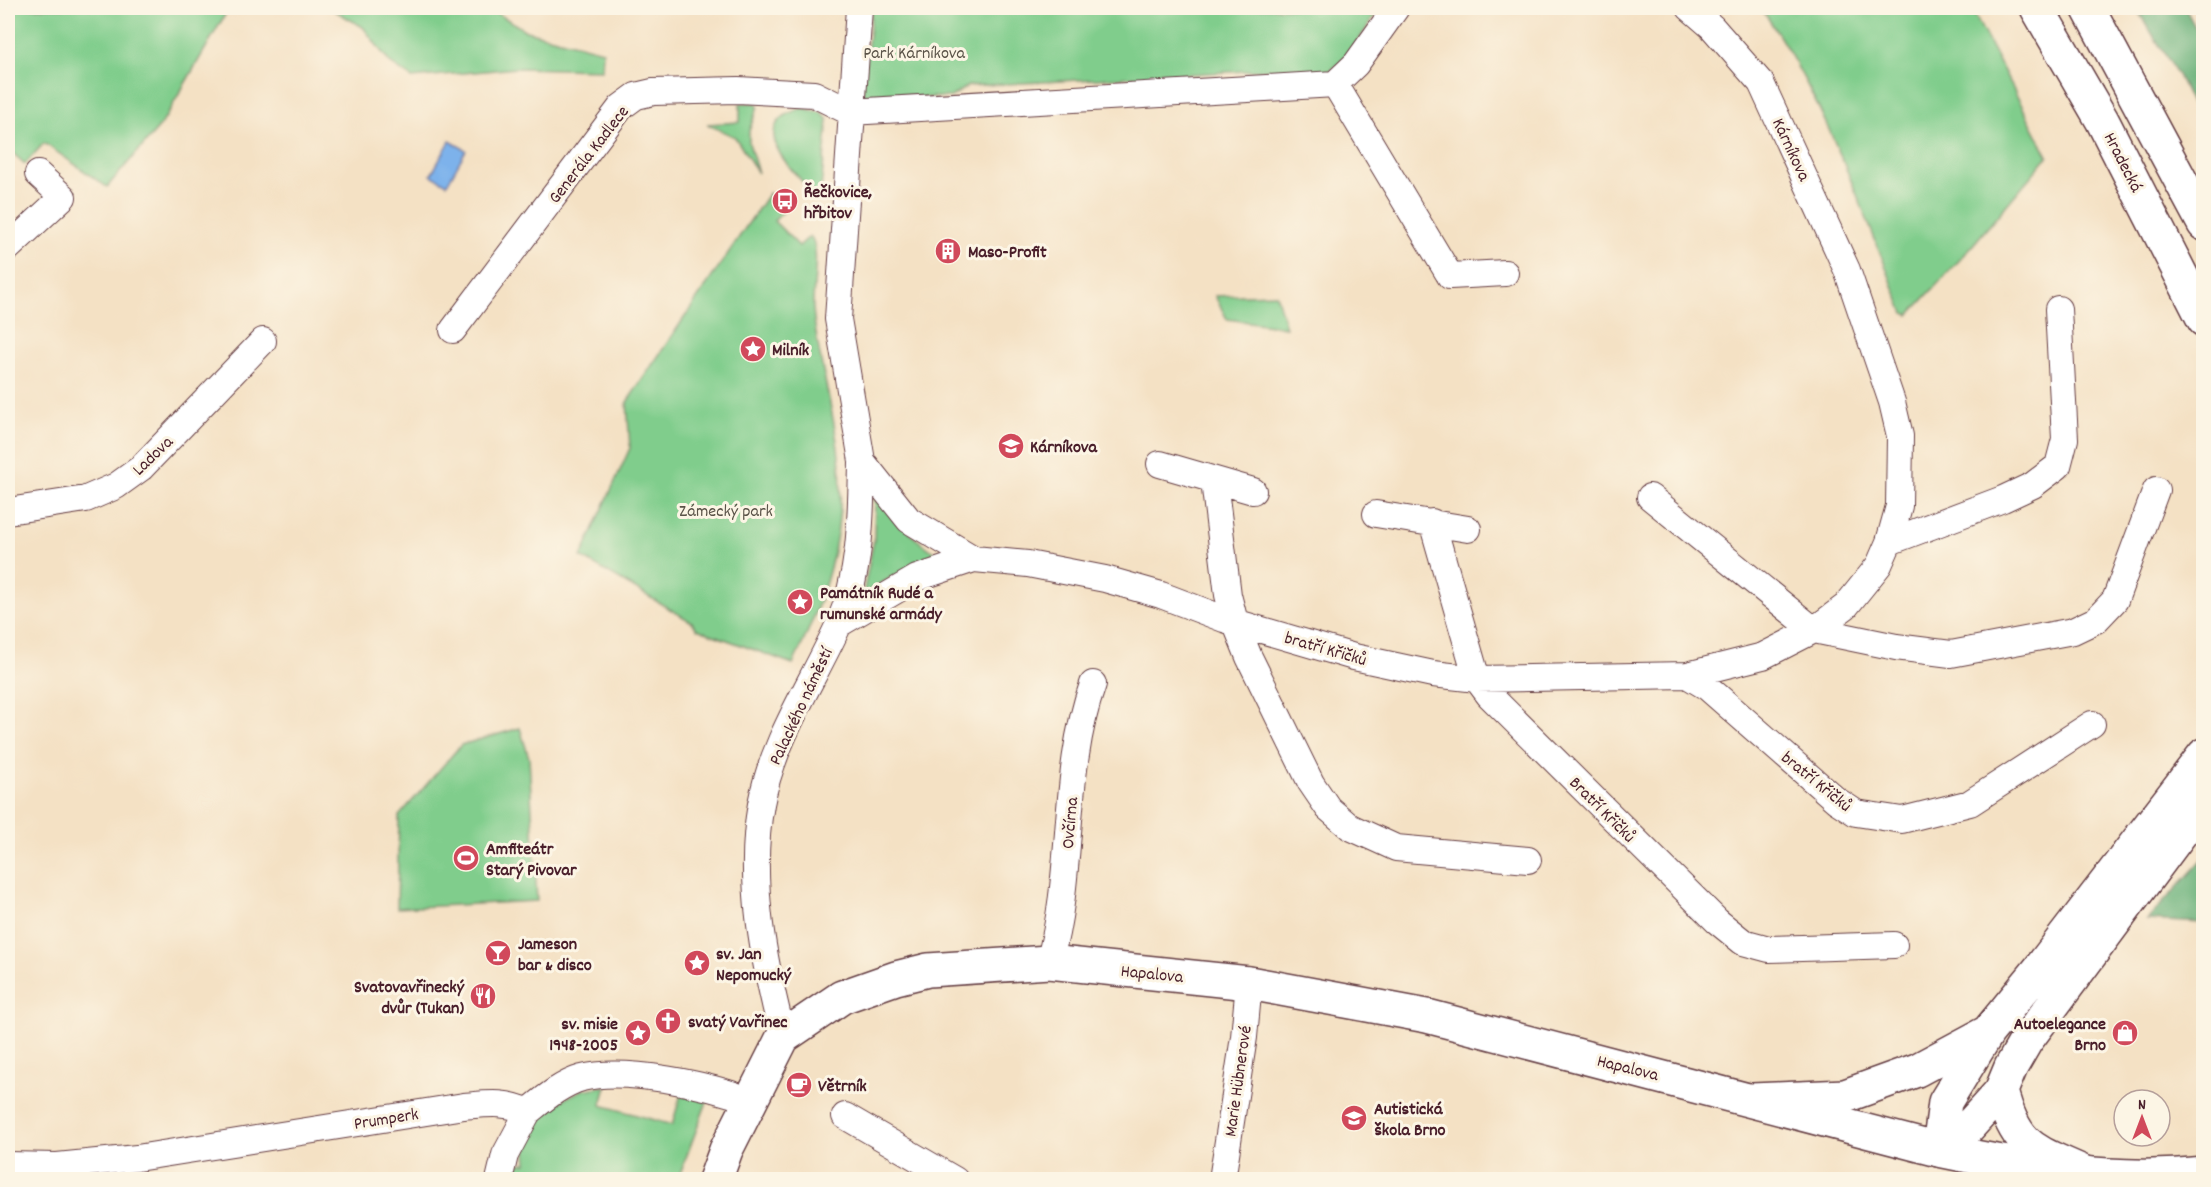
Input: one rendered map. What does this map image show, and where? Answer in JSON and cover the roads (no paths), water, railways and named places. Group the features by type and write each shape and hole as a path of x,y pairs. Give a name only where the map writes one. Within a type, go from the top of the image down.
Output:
{"main road":[{"name":"Hradecká","path":"2037,8 2102,120 2204,320"},
{"path":"2088,8 2204,224"},
{"path":"1939,1150 1945,1102 1988,1032 2038,971 2204,755"},
{"path":"1939,1150 1964,1132 2001,1091 2026,1041 2204,802"},
{"path":"715,1179 726,1150 783,1037 842,997 896,978 928,970 1049,962"},
{"name":"Hapalova","path":"1049,962 1249,983 1427,1016 1939,1150 2004,1163 2089,1175 2204,1173"},
{"path":"1752,1100 1845,1096 1917,1070 1988,1032"},
{"path":"2001,1091 2008,1117 2028,1146 2089,1175"}],"street":[{"path":"859,8 850,112 838,319 862,461 909,520 943,543 974,559"},
{"path":"850,112 1335,84 1356,64 1396,8"},
{"name":"Kárníkova","path":"1690,8 1712,27 1761,83 1847,270 1861,312"},
{"path":"1335,84 1450,276 1505,273"},
{"name":"Generála Kadlece","path":"453,330 621,107 636,96 673,91 782,91 814,94 850,112"},
{"path":"8,248 63,197 38,174"},
{"path":"1889,542 2003,499 2032,485 2058,466 2065,440 2058,309"},
{"name":"bratří Křičků","path":"974,559 1028,564 1105,579 1235,622 1400,668 1477,679 1687,675 1763,656 1814,630 1846,606 1879,565 1889,542 1899,506 1900,436 1892,402 1861,312"},
{"name":"Ladova","path":"8,511 86,499 116,486 141,468 263,341"},
{"name":"Palackého náměstí","path":"783,1037 764,962 761,937 758,890 759,820 769,774 779,747 839,624 854,577 858,556 862,461"},
{"path":"1160,464 1253,491"},
{"path":"1214,481 1228,595 1235,622 1249,657 1311,783 1328,808 1350,827 1396,848 1528,860"},
{"path":"1650,496 1814,630 1896,647 1951,654 2073,631 2096,620 2115,600 2156,490"},
{"path":"1376,514 1468,529"},
{"name":"Bratří Křičků","path":"1432,522 1477,679 1489,695 1717,921 1743,942 1769,949 1894,945"},
{"name":"Palackého náměstí","path":"839,624 916,578 974,559"},
{"name":"bratří Křičků","path":"1687,675 1707,687 1842,804 1856,813 1902,820 1970,803 2092,724"},
{"name":"Ovčírna","path":"1049,962 1058,932 1076,755 1084,709 1093,684"},
{"name":"Marie Hübnerové","path":"1222,1179 1244,1037 1249,983"},
{"path":"499,1179 505,1155 528,1112 553,1091 582,1078 613,1074 720,1089 751,1101"},
{"name":"Prumperk","path":"8,1165 57,1166 137,1158 499,1102 514,1105 528,1112"},
{"path":"845,1116 954,1179"}],"water":[{"path":"450,141 466,150 447,184 431,175"}],"place":[{"name":"Řečkovice, hřbitov","path":"785,201"},
{"name":"Maso-Profit","path":"948,251"},
{"name":"Milník","path":"753,349"},
{"name":"Kárníkova","path":"1011,446"},
{"name":"Památník Rudé a rumunské armády","path":"800,602"},
{"name":"Amfiteátr Starý Pivovar","path":"466,858"},
{"name":"Jameson bar & disco","path":"498,953"},
{"name":"sv. Jan Nepomucký","path":"697,963"},
{"name":"Svatovavřinecký dvůr (Tukan)","path":"483,996"},
{"name":"svatý Vavřinec","path":"668,1021"},
{"name":"sv. misie 1948-2005","path":"638,1033"},
{"name":"Autoelegance Brno","path":"2125,1033"},
{"name":"Větrník","path":"799,1085"},
{"name":"Autistická škola Brno","path":"1354,1118"}],"park label":[{"name":"Park Kárníkova","path":"914,52"},
{"name":"Zámecký park","path":"726,510"}]}
